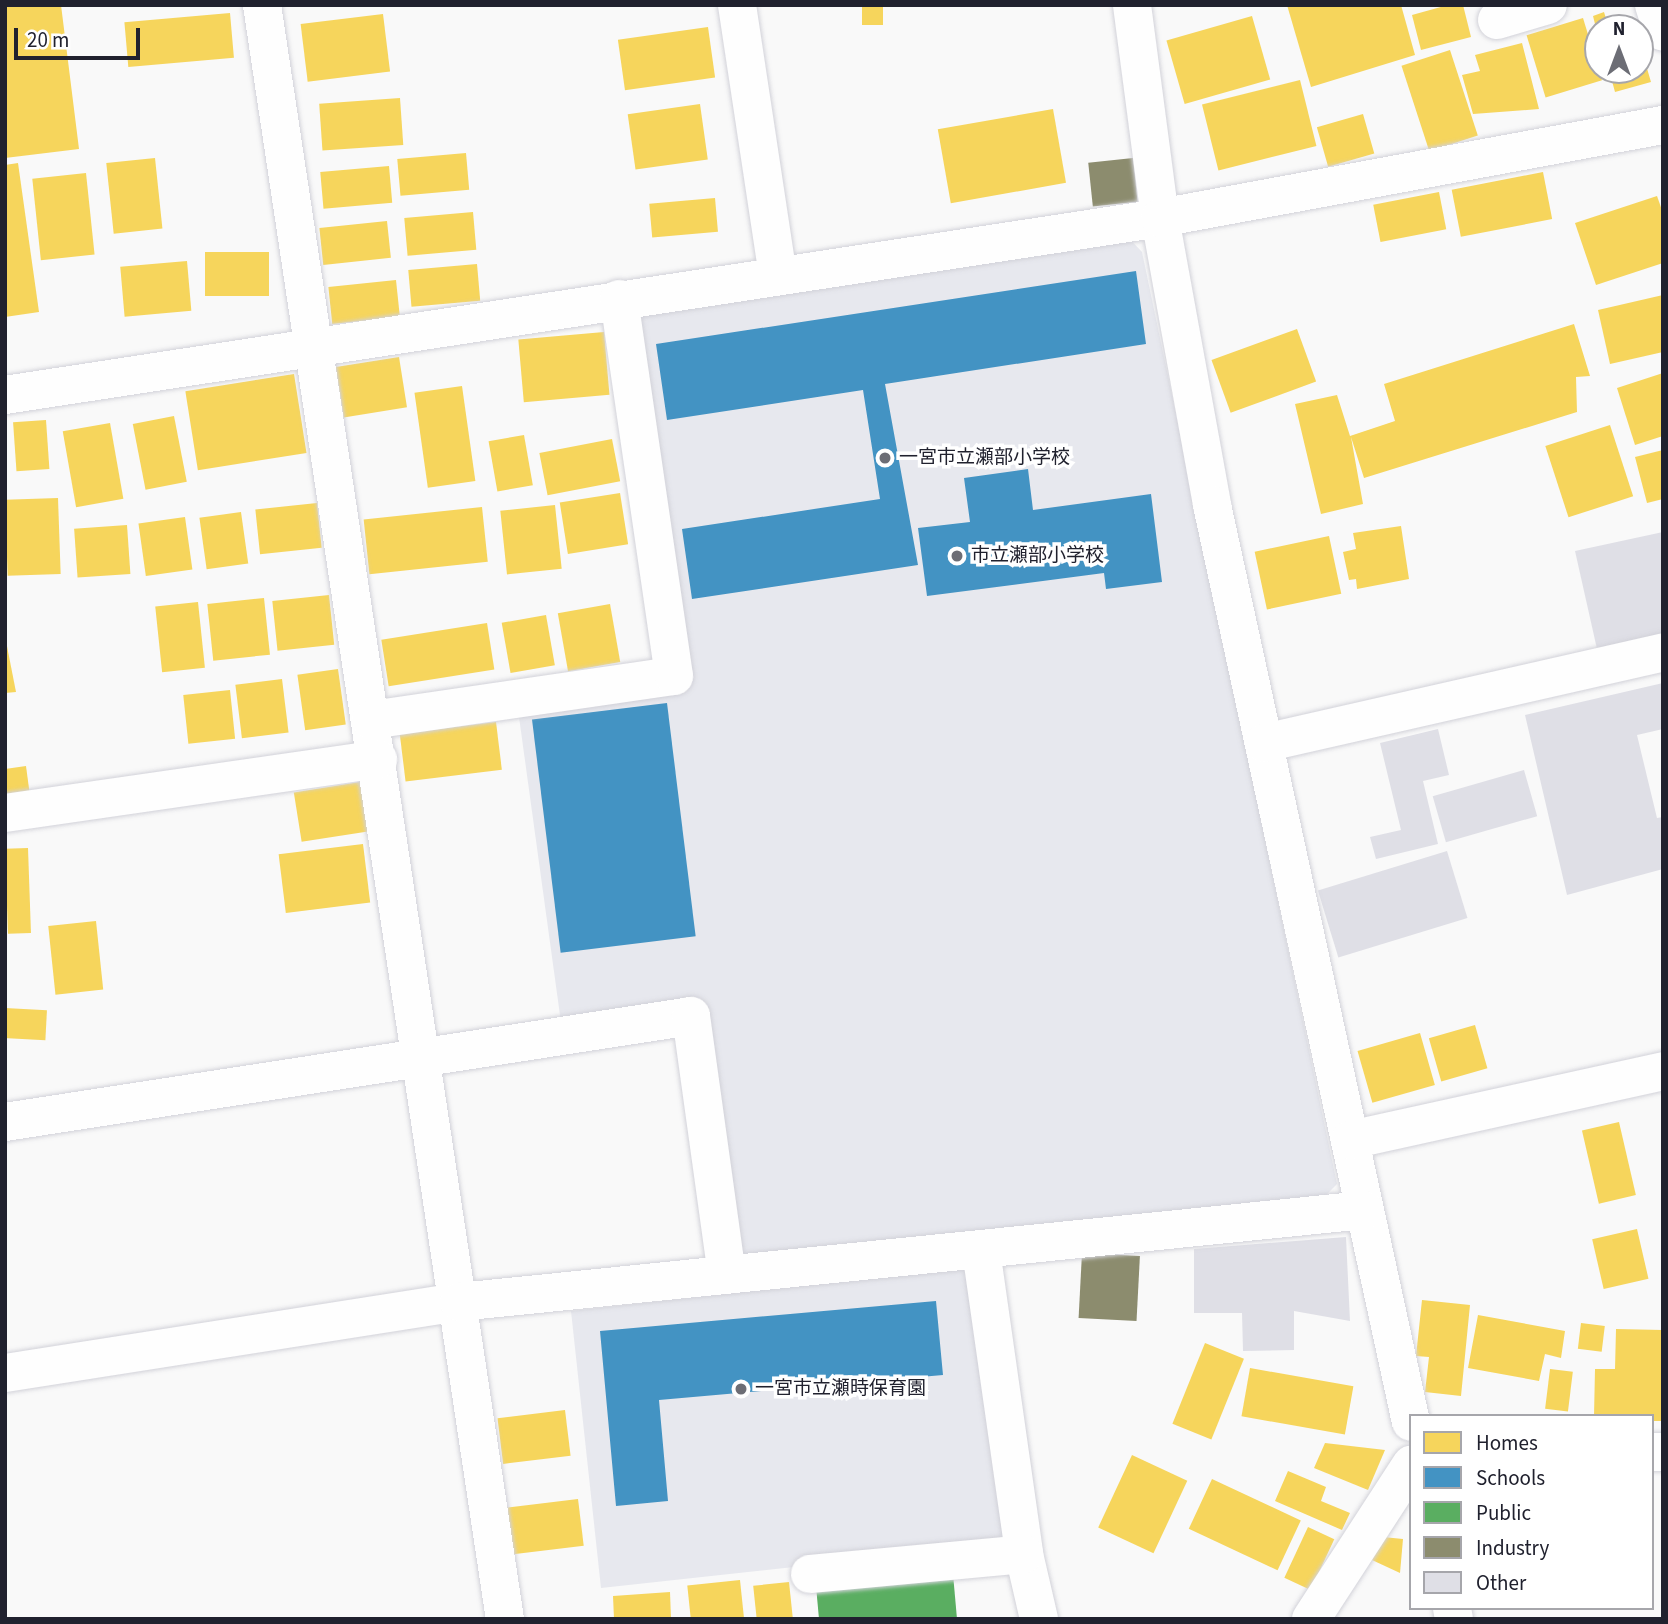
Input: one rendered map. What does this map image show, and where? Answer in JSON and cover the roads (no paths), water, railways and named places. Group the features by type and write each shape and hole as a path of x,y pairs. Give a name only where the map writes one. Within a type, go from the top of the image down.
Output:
{"street":[{"path":"262,5 378,759 505,1619"},
{"path":"737,5 778,275"},
{"path":"1132,5 1160,218 1212,505 1409,1414"},
{"path":"1497,20 1548,5"},
{"path":"1654,5 1663,32"},
{"path":"5,395 1160,218 1663,125"},
{"path":"371,720 674,676 619,299"},
{"path":"1264,743 1663,652"},
{"path":"5,813 378,759"},
{"path":"5,1122 421,1060 691,1016 727,1275"},
{"path":"1350,1140 1663,1071"},
{"path":"5,1373 459,1302 1364,1210"},
{"path":"981,1250 1024,1555 1039,1619"},
{"path":"1311,1619 1409,1468"},
{"path":"810,1574 1024,1555"}],"place":[{"name":"一宮市立瀬部小学校","path":"885,458"},
{"name":"市立瀬部小学校","path":"957,556"},
{"name":"一宮市立瀬時保育園","path":"741,1389"}]}
